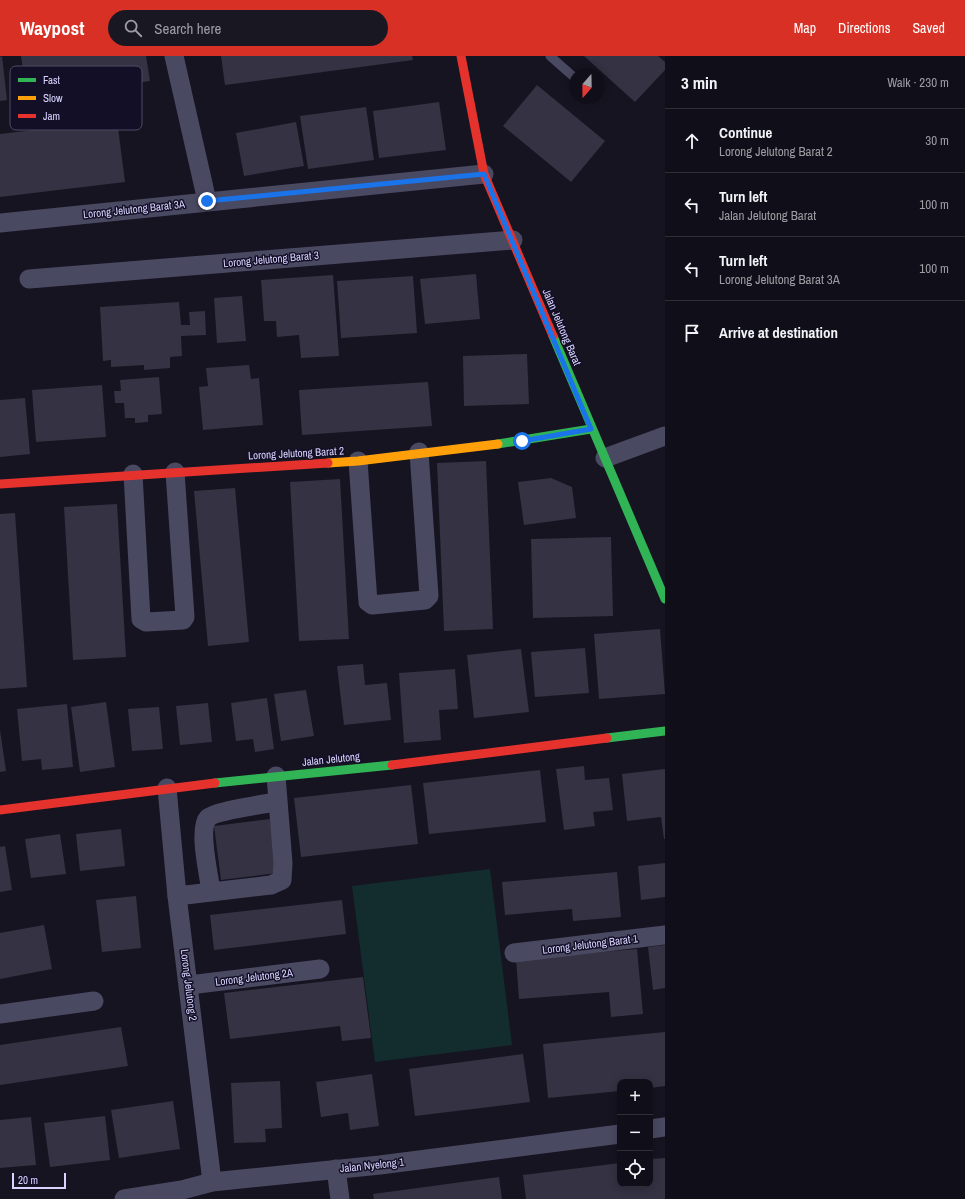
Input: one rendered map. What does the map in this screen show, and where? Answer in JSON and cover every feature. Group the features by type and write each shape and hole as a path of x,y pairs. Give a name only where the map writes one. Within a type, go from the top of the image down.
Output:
{"street":[{"path":"174,56 207,201"},
{"name":"Jalan Jelutong Barat","path":"461,56 484,174 513,240 591,429 605,458 665,599"},
{"name":"Lorong Jelutong Barat 3A","path":"0,223 484,174"},
{"name":"Lorong Jelutong Barat 3","path":"29,279 513,240"},
{"name":"Lorong Jelutong Barat 2","path":"0,484 133,474 358,461 419,452 522,441 591,429"},
{"path":"605,458 665,436"},
{"path":"358,461 368,602 372,605 426,600 428,596 419,452"},
{"path":"133,474 141,619 146,622 183,620 185,617 175,472"},
{"name":"Jalan Jelutong","path":"0,810 167,788 436,760 665,731"},
{"path":"177,896 271,885 282,880 283,863 276,776"},
{"name":"Lorong Jelutong 2","path":"167,788 177,896 212,1182"},
{"path":"211,891 204,841 205,823 209,817 220,813 277,802"},
{"name":"Lorong Jelutong Barat 1","path":"514,953 665,935"},
{"name":"Lorong Jelutong 2A","path":"189,985 320,969"},
{"path":"0,1014 94,1001"},
{"path":"653,1129 665,1127"},
{"name":"Jalan Nyelong 1","path":"124,1199 183,1194 212,1182 380,1165 617,1134"},
{"path":"336,1169 340,1199"}],"lane":[{"path":"550,56 569,73"}],"green space":[{"path":"490,869 512,1045 375,1062 352,886"}],"building":[{"path":"2,56 7,100 0,101 0,57"},
{"path":"21,56 146,56 150,81 142,82 142,66 22,66"},
{"path":"221,56 412,56 413,60 225,85"},
{"path":"584,56 658,56 665,62 665,70 635,102 605,75 605,68 597,68"},
{"path":"537,85 605,141 571,182 503,126"},
{"path":"439,102 446,150 379,158 373,111"},
{"path":"366,107 374,160 308,169 300,116"},
{"path":"296,122 304,166 244,176 236,133"},
{"path":"33,130 118,130 125,182 0,197 0,134"},
{"path":"476,274 480,319 425,324 420,279"},
{"path":"333,275 339,356 301,358 299,335 277,337 276,321 264,321 261,280"},
{"path":"413,276 417,333 341,338 337,281"},
{"path":"242,296 246,341 217,343 214,298"},
{"path":"179,302 181,325 190,325 189,312 205,311 206,335 181,336 182,356 170,357 170,368 144,370 144,365 111,367 111,360 103,361 100,307"},
{"path":"527,354 529,404 464,406 463,356"},
{"path":"249,365 251,379 259,378 263,425 203,430 199,387 208,386 206,368"},
{"path":"159,377 162,414 148,415 148,422 135,423 135,418 125,418 124,403 115,403 114,391 121,391 120,380"},
{"path":"428,382 432,426 302,435 299,390"},
{"path":"102,385 106,437 36,442 32,390"},
{"path":"25,398 30,454 0,457 0,400"},
{"path":"486,461 493,629 444,631 437,463"},
{"path":"551,478 572,487 576,518 524,525 518,482"},
{"path":"340,479 349,639 299,641 290,482"},
{"path":"235,488 249,642 208,646 194,491"},
{"path":"117,504 126,657 73,660 64,507"},
{"path":"15,513 27,687 0,689 0,514"},
{"path":"611,537 613,616 533,618 531,539"},
{"path":"660,629 665,694 599,699 594,634"},
{"path":"585,648 589,693 535,697 531,652"},
{"path":"521,649 529,712 474,718 467,655"},
{"path":"363,664 365,685 387,683 391,720 344,725 337,666"},
{"path":"455,669 458,709 439,710 441,740 404,743 399,673"},
{"path":"306,690 314,736 281,741 274,694"},
{"path":"267,698 274,749 255,752 253,739 236,741 231,703"},
{"path":"106,702 115,767 80,772 71,707"},
{"path":"208,703 212,742 180,745 176,706"},
{"path":"67,704 73,767 42,770 41,759 22,761 17,709"},
{"path":"159,707 163,749 132,751 128,709"},
{"path":"0,730 6,771 0,772"},
{"path":"584,766 585,780 609,778 613,810 593,812 595,826 564,830 556,769"},
{"path":"665,769 664,839 661,817 627,821 622,774"},
{"path":"540,770 546,822 429,834 423,783"},
{"path":"411,785 418,844 301,857 294,798"},
{"path":"270,819 277,873 221,880 214,826"},
{"path":"121,829 125,866 80,871 76,834"},
{"path":"60,834 66,874 31,878 25,839"},
{"path":"5,846 12,890 0,892 0,847"},
{"path":"665,863 665,897 641,900 638,866"},
{"path":"617,872 621,917 573,921 572,909 505,915 502,882"},
{"path":"136,896 141,948 102,952 96,900"},
{"path":"342,900 346,934 214,950 210,915"},
{"path":"44,925 52,969 0,979 0,933"},
{"path":"665,945 665,988 653,990 648,947"},
{"path":"637,949 643,1014 611,1017 609,992 519,999 516,959"},
{"path":"363,977 371,1038 342,1041 340,1026 230,1039 224,993"},
{"path":"121,1027 128,1066 0,1085 0,1045"},
{"path":"665,1032 665,1086 653,1088 653,1079 617,1079 617,1091 548,1098 543,1044"},
{"path":"523,1054 530,1102 415,1116 409,1069"},
{"path":"372,1074 379,1126 350,1130 348,1113 321,1117 316,1082"},
{"path":"280,1081 282,1128 265,1129 266,1142 234,1143 231,1083"},
{"path":"173,1101 180,1149 119,1158 111,1110"},
{"path":"105,1116 110,1160 50,1167 44,1123"},
{"path":"31,1117 36,1165 0,1168 0,1120"},
{"path":"665,1158 665,1199 526,1199 523,1175 617,1163 617,1187 653,1187 653,1159"},
{"path":"499,1177 502,1199 374,1199 373,1194"}],"traffic: fast":[{"path":"553,336 665,599"},
{"path":"498,444 591,429"},
{"path":"607,738 665,731"},
{"path":"215,783 392,765"}],"traffic: slow":[{"path":"328,463 358,461 498,444"}],"traffic: jam":[{"path":"461,56 484,174 553,336"},
{"path":"0,484 328,463"},
{"path":"392,765 607,738"},
{"path":"0,810 215,783"}],"route":[{"path":"207,201 484,174 513,240 591,429 522,441"}]}
